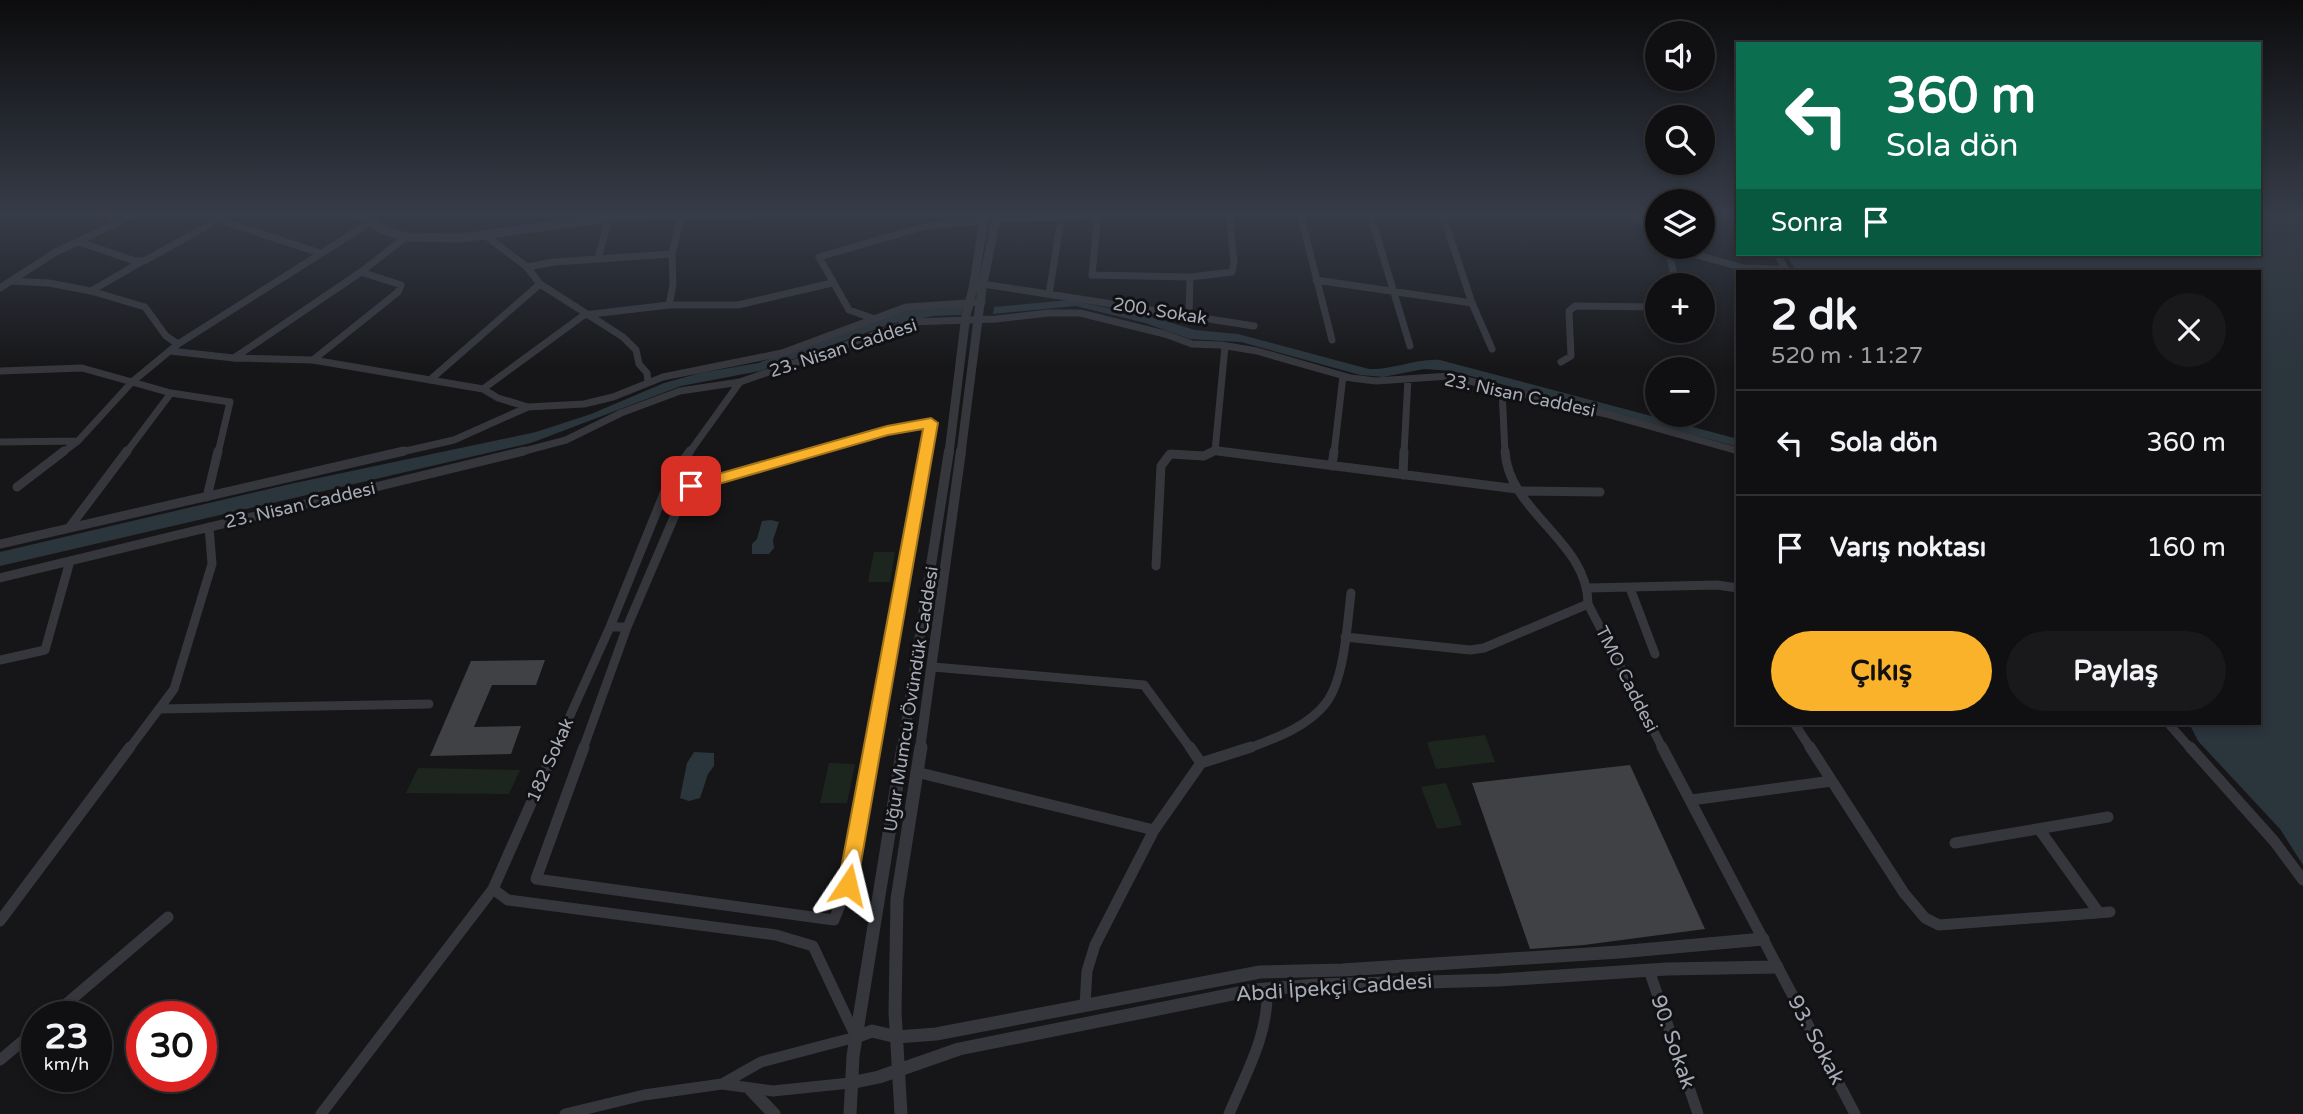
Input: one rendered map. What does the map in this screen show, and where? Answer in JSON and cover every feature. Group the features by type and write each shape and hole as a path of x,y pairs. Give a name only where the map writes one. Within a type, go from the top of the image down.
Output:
{"street":[{"path":"0,288 36,265"},
{"path":"91,291 137,265"},
{"path":"17,487 78,441 132,382 178,344 301,265"},
{"path":"234,358 370,265"},
{"path":"524,265 540,284 584,315 623,337 636,350 639,364 647,373 648,382"},
{"path":"527,267 545,265"},
{"path":"669,305 673,285 672,265"},
{"path":"822,265 849,310 872,318"},
{"name":"Uğur Mumcu Övündük Caddesi","path":"901,1114 895,942 897,899 933,667 979,265"},
{"name":"Uğur Mumcu Övündük Caddesi","path":"850,1114 850,1083 856,1037 974,310 987,265"},
{"path":"1049,294 1054,265"},
{"path":"1093,265 1092,275 1190,277 1232,272 1233,265"},
{"path":"1312,265 1332,340"},
{"path":"1385,265 1409,346"},
{"path":"1459,265 1492,349"},
{"path":"1728,265 1745,270 1786,270"},
{"path":"313,360 398,292 401,285 361,272"},
{"path":"1189,316 1190,277"},
{"path":"1316,280 1472,303"},
{"path":"11,281 49,283 91,291 145,307 166,335 178,344"},
{"path":"483,389 584,315 669,305 738,305 832,283"},
{"path":"430,380 540,284"},
{"name":"200. Sokak","path":"983,284 1254,326"},
{"path":"1561,362 1571,356 1569,311 1575,306 1645,307"},
{"path":"170,351 234,358 313,360 483,389 498,398 528,407 584,404 613,397 648,382 782,353 906,307 974,310"},
{"name":"23. Nisan Caddesi","path":"0,578 566,440 621,413 680,391 740,382 911,322 974,310 1080,313 1166,334 1192,344 1256,351 1343,376 1376,381 1449,376 1606,414 1736,450"},
{"path":"1215,451 1225,346"},
{"path":"0,371 83,369 106,372 171,393 230,402 207,497"},
{"path":"1332,466 1343,376"},
{"path":"1403,475 1408,379"},
{"name":"182 Sokak","path":"321,1114 493,889 610,626 669,481 740,382"},
{"name":"TMO Caddesi","path":"1502,390 1506,467 1519,490 1562,541 1588,588 1588,604 1777,967"},
{"path":"69,528 171,393"},
{"path":"0,544 454,440 528,407"},
{"path":"931,423 848,885 834,920 536,879 628,627 684,494 691,486 887,430 931,423"},
{"path":"0,442 78,441"},
{"path":"1156,566 1161,466 1170,454 1204,456 1215,451 1519,490 1600,492"},
{"path":"0,920 174,689 212,564 209,527"},
{"path":"0,660 45,650 71,561"},
{"path":"1588,588 1717,585 1736,589"},
{"path":"1630,588 1655,654"},
{"path":"1085,1005 1087,971 1095,945 1154,830 1201,763 1229,757 1307,720 1326,702 1345,637 1351,593"},
{"path":"1345,637 1470,650 1484,648 1588,604"},
{"path":"610,626 628,627"},
{"path":"933,667 1144,685 1201,763"},
{"path":"159,709 429,704"},
{"path":"1795,725 1904,893 1924,918 1939,925 2104,913 2039,829"},
{"path":"2170,725 2274,841 2303,880"},
{"path":"916,772 1154,830"},
{"path":"1691,800 1832,781"},
{"path":"1955,843 2108,817"},
{"path":"493,889 508,900 776,935 813,946 856,1037 761,1062 722,1084"},
{"path":"70,1001 168,917"},
{"name":"Abdi İpekçi Caddesi","path":"856,1037 872,1031 897,1037 936,1034 1260,972 1342,970 1619,952 1763,939"},
{"name":"Abdi İpekçi Caddesi","path":"850,1083 880,1077 899,1068 959,1049 1267,989 1499,980 1649,970 1777,967"},
{"name":"93. Sokak","path":"1777,967 1855,1114"},
{"name":"90. Sokak","path":"1649,970 1698,1114"},
{"path":"1229,1114 1270,1007 1267,989"},
{"path":"0,1060 21,1042"},
{"path":"565,1114 644,1094 722,1084 773,1091 850,1083"},
{"path":"751,1090 774,1114"}],"shaded area":[{"path":"1792,265 2303,265 2303,865 2280,829 2198,741 2190,725 2261,725 2261,270 1795,270"},
{"path":"1068,300 1148,316 1195,330 1238,334 1369,369 1440,360 1645,414 1645,422 1452,371 1424,369 1383,377 1360,375 1241,342 1190,339 1145,323 1076,306 993,314 994,307"},
{"path":"964,304 961,315 934,316 893,323 760,371 681,386 531,443 0,566 0,552 290,484 536,432 591,414 664,383 700,373 758,363 906,310"},
{"path":"1663,427 1693,427 1736,438 1736,446"},
{"path":"762,521 779,522 773,540 774,548 769,554 752,554 752,544 757,539"},
{"path":"874,552 895,552 890,582 868,582"},
{"path":"1485,735 1495,762 1436,769 1427,742"},
{"path":"694,752 714,753 714,766 708,774 700,798 689,801 680,798 687,763"},
{"path":"829,763 855,764 847,803 820,803"},
{"path":"418,768 520,770 509,794 406,793"},
{"path":"1446,783 1462,825 1437,829 1421,787"}],"building":[{"path":"545,660 536,685 492,685 474,727 521,726 511,754 430,756 471,661"},
{"path":"1630,765 1705,929 1584,945 1530,949 1472,783"}],"route":[{"path":"691,486 887,430 931,423 848,885"}]}
